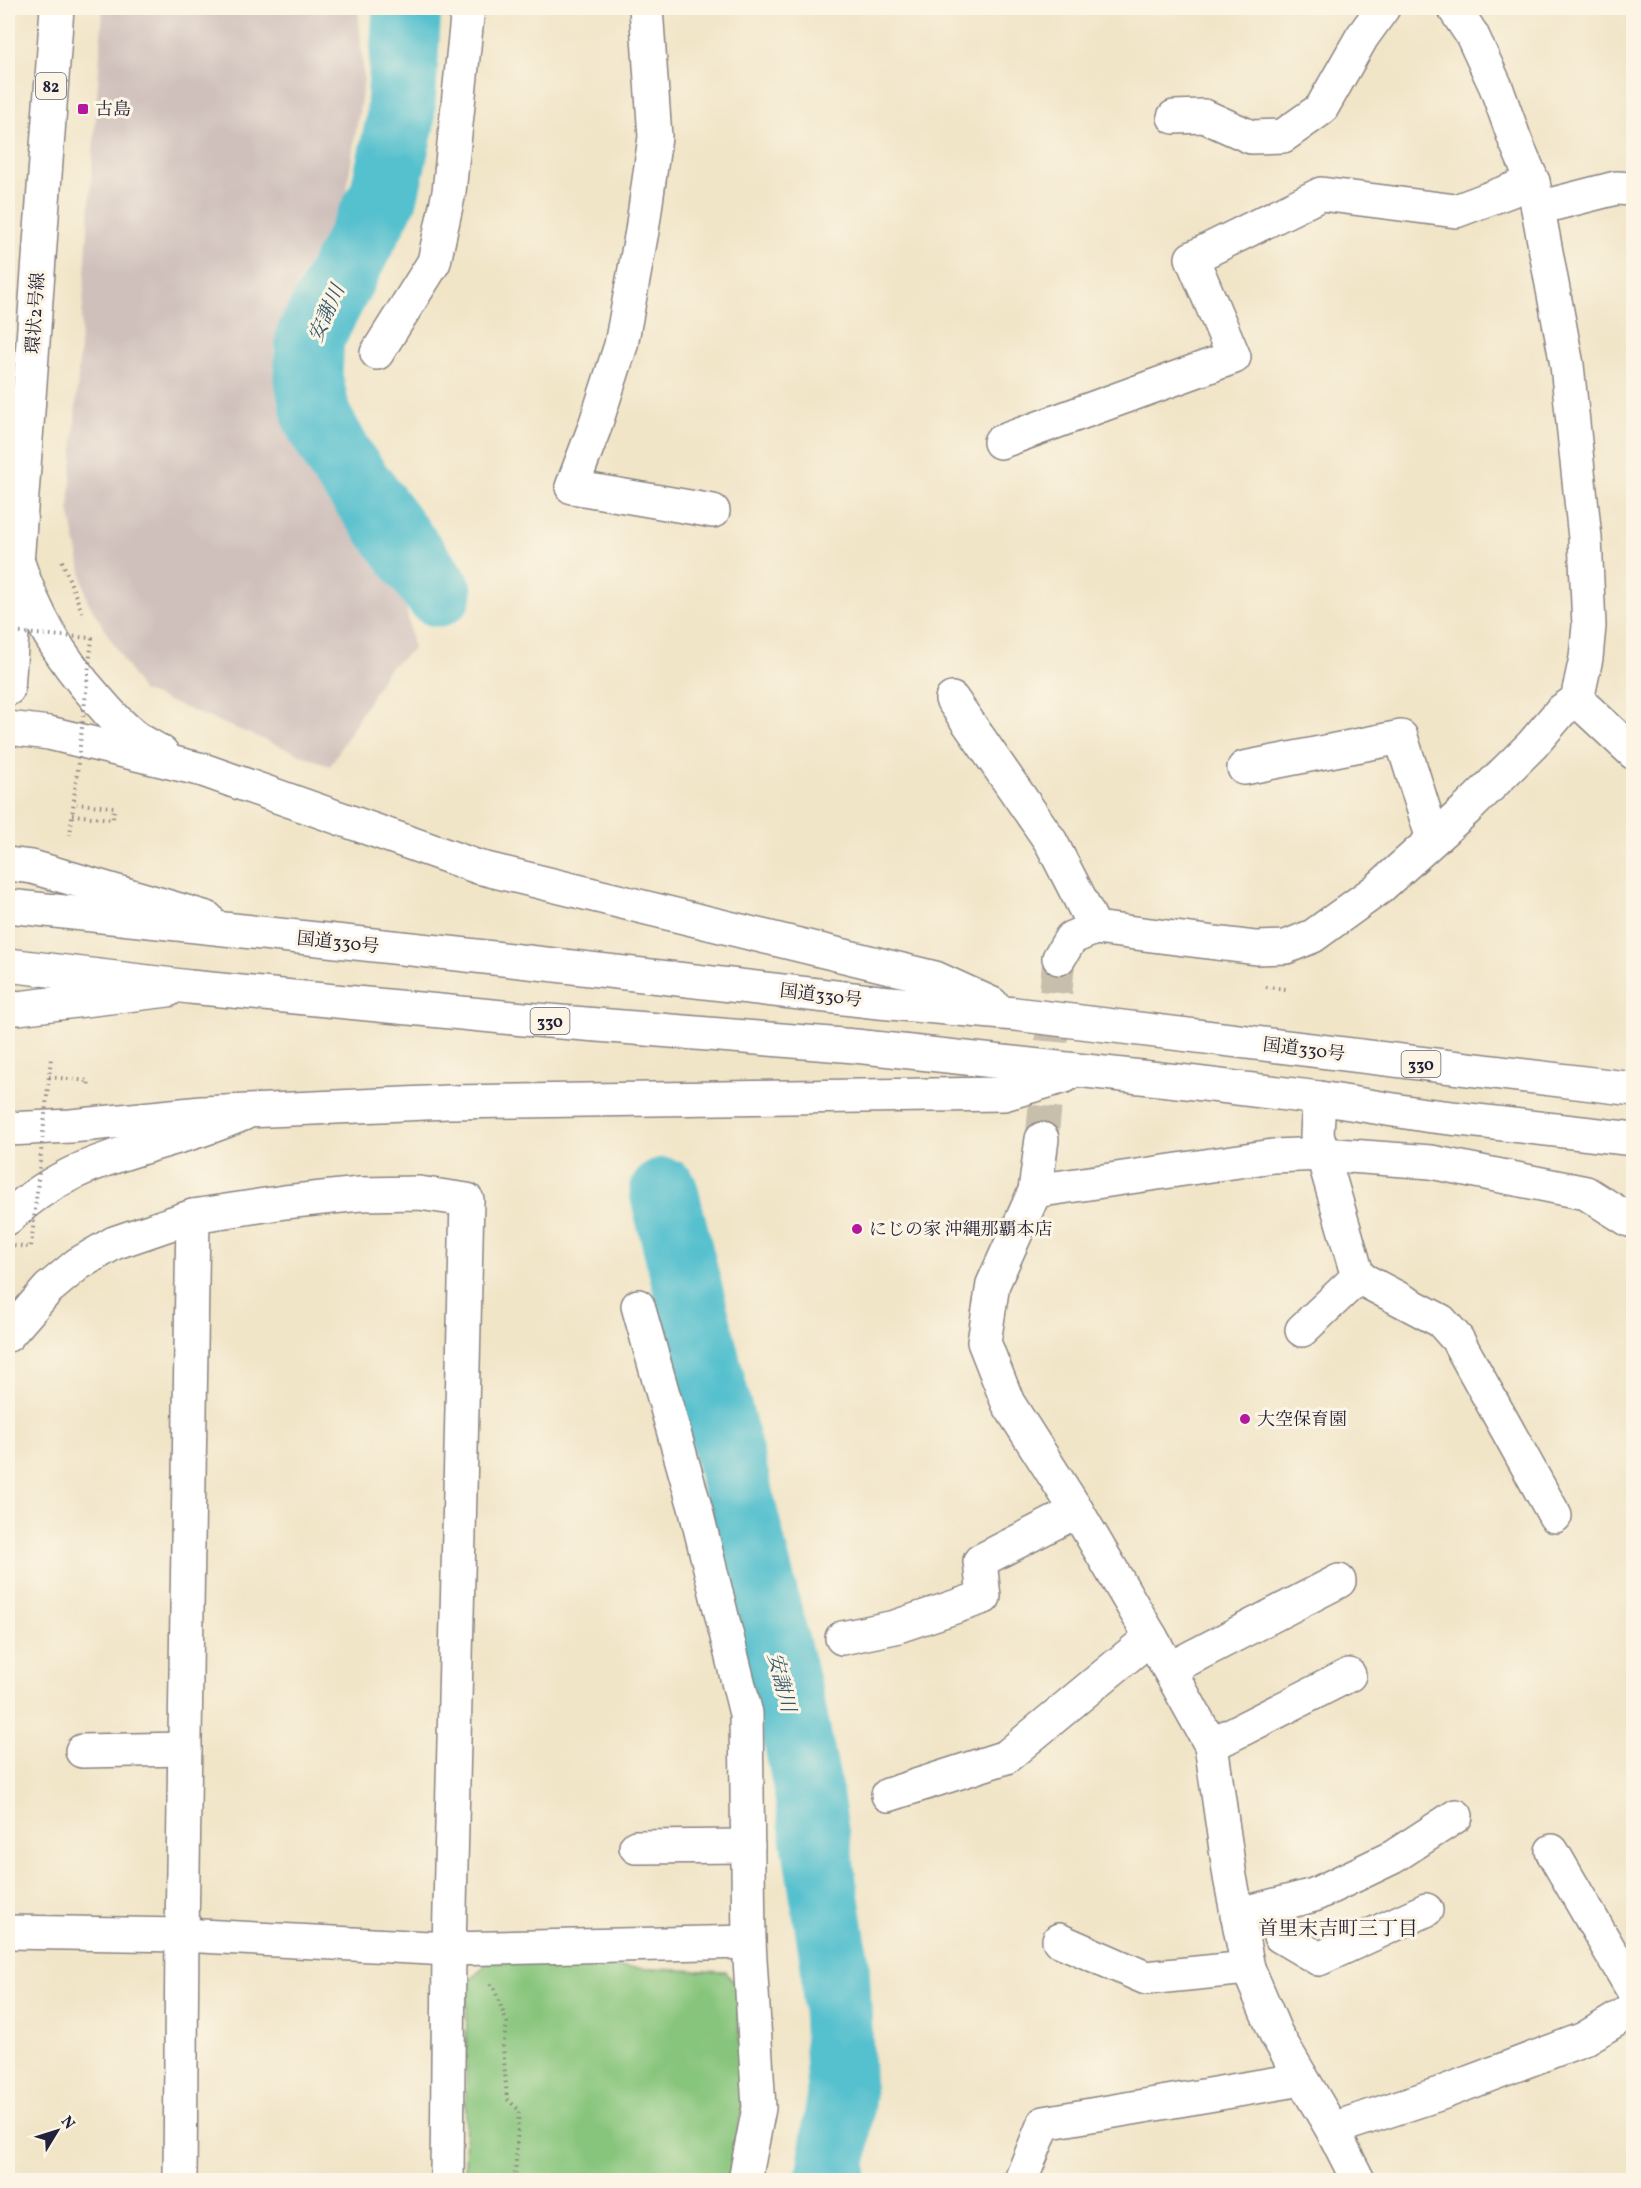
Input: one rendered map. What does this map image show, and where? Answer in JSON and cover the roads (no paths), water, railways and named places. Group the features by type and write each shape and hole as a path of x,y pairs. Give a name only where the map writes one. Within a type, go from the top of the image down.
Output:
{"main road":[{"name":"環状2号線","path":"8,689 57,8"},
{"path":"377,353 434,262 449,192 468,8"},
{"path":"646,8 655,137 642,231 621,345 594,429 572,487 713,511"},
{"path":"1174,117 1204,116 1251,136 1283,136 1321,109 1362,37 1383,8"},
{"path":"1059,958 1071,938 1095,928 1256,948 1286,947 1313,936 1378,889 1532,745 1561,711 1577,700 1586,658 1589,626 1585,538 1567,366 1535,195 1497,87 1472,35 1454,8"},
{"path":"1000,442 1234,357 1192,258 1321,194 1456,211 1535,195 1616,188 1634,189"},
{"path":"17,560 29,597 72,671 121,725 136,737 169,756 478,867 935,978 1015,1014"},
{"path":"952,699 1051,842 1095,928"},
{"path":"1577,700 1634,753"},
{"path":"8,728 49,733 203,770"},
{"path":"1244,768 1401,737 1433,839"},
{"path":"20,866 258,933"},
{"name":"国道330号","path":"17,907 879,1002 1015,1014 1634,1089"},
{"name":"330","path":"15,966 190,987 524,1019 855,1046 1186,1082 1319,1098 1425,1115 1634,1139"},
{"path":"13,1007 190,987"},
{"path":"8,1129 71,1126 202,1113 459,1101 1004,1094 1078,1072"},
{"path":"1319,1098 1317,1135 1358,1277 1441,1321 1457,1340 1555,1516"},
{"path":"8,1218 41,1190 96,1161 193,1133 253,1110"},
{"path":"1042,1138 1035,1191 993,1284 984,1342 1008,1403 1077,1511 1211,1745 1230,1877 1248,1968 1276,2034 1332,2129 1358,2181"},
{"path":"1035,1191 1273,1156 1323,1154 1431,1162 1586,1193 1629,1220"},
{"path":"8,1335 48,1289 78,1264 114,1243 193,1216 285,1202 360,1194 418,1193 467,1200 449,1949 447,2181"},
{"path":"180,2181 193,1216"},
{"path":"1302,1330 1358,1277"},
{"path":"638,1306 695,1508 747,1714 749,1942 759,2108 746,2181"},
{"path":"842,1638 895,1627 984,1596 980,1561 1077,1511"},
{"path":"1169,1669 1339,1581"},
{"path":"888,1796 1006,1756 1151,1637"},
{"path":"1211,1745 1349,1675"},
{"path":"82,1751 185,1749"},
{"path":"1237,1915 1314,1895 1393,1857 1456,1816"},
{"path":"636,1847 748,1846"},
{"path":"1552,1851 1634,1992"},
{"path":"1269,1907 1280,1936 1320,1959 1425,1910"},
{"path":"8,1932 182,1935 449,1949 749,1942"},
{"path":"1059,1940 1146,1978 1248,1968"},
{"path":"1332,2129 1439,2094 1584,2039 1634,2009"},
{"path":"1022,2181 1044,2122 1302,2079"}],"waterway":[{"name":"安謝川","path":"407,8 400,123 384,195 310,337 308,376 317,418 344,466 438,592"},
{"name":"安謝川","path":"664,1192 792,1711 807,1785 835,1964 841,2095 830,2180"}],"tunnel":[{"path":"1042,1139 1059,958"}],"place":[{"name":"古島","path":"83,109"},
{"name":"にじの家 沖縄那覇本店","path":"857,1229"},
{"name":"大空保育園","path":"1245,1419"}],"district":[{"name":"首里末吉町三丁目","path":"1338,1928"}]}
